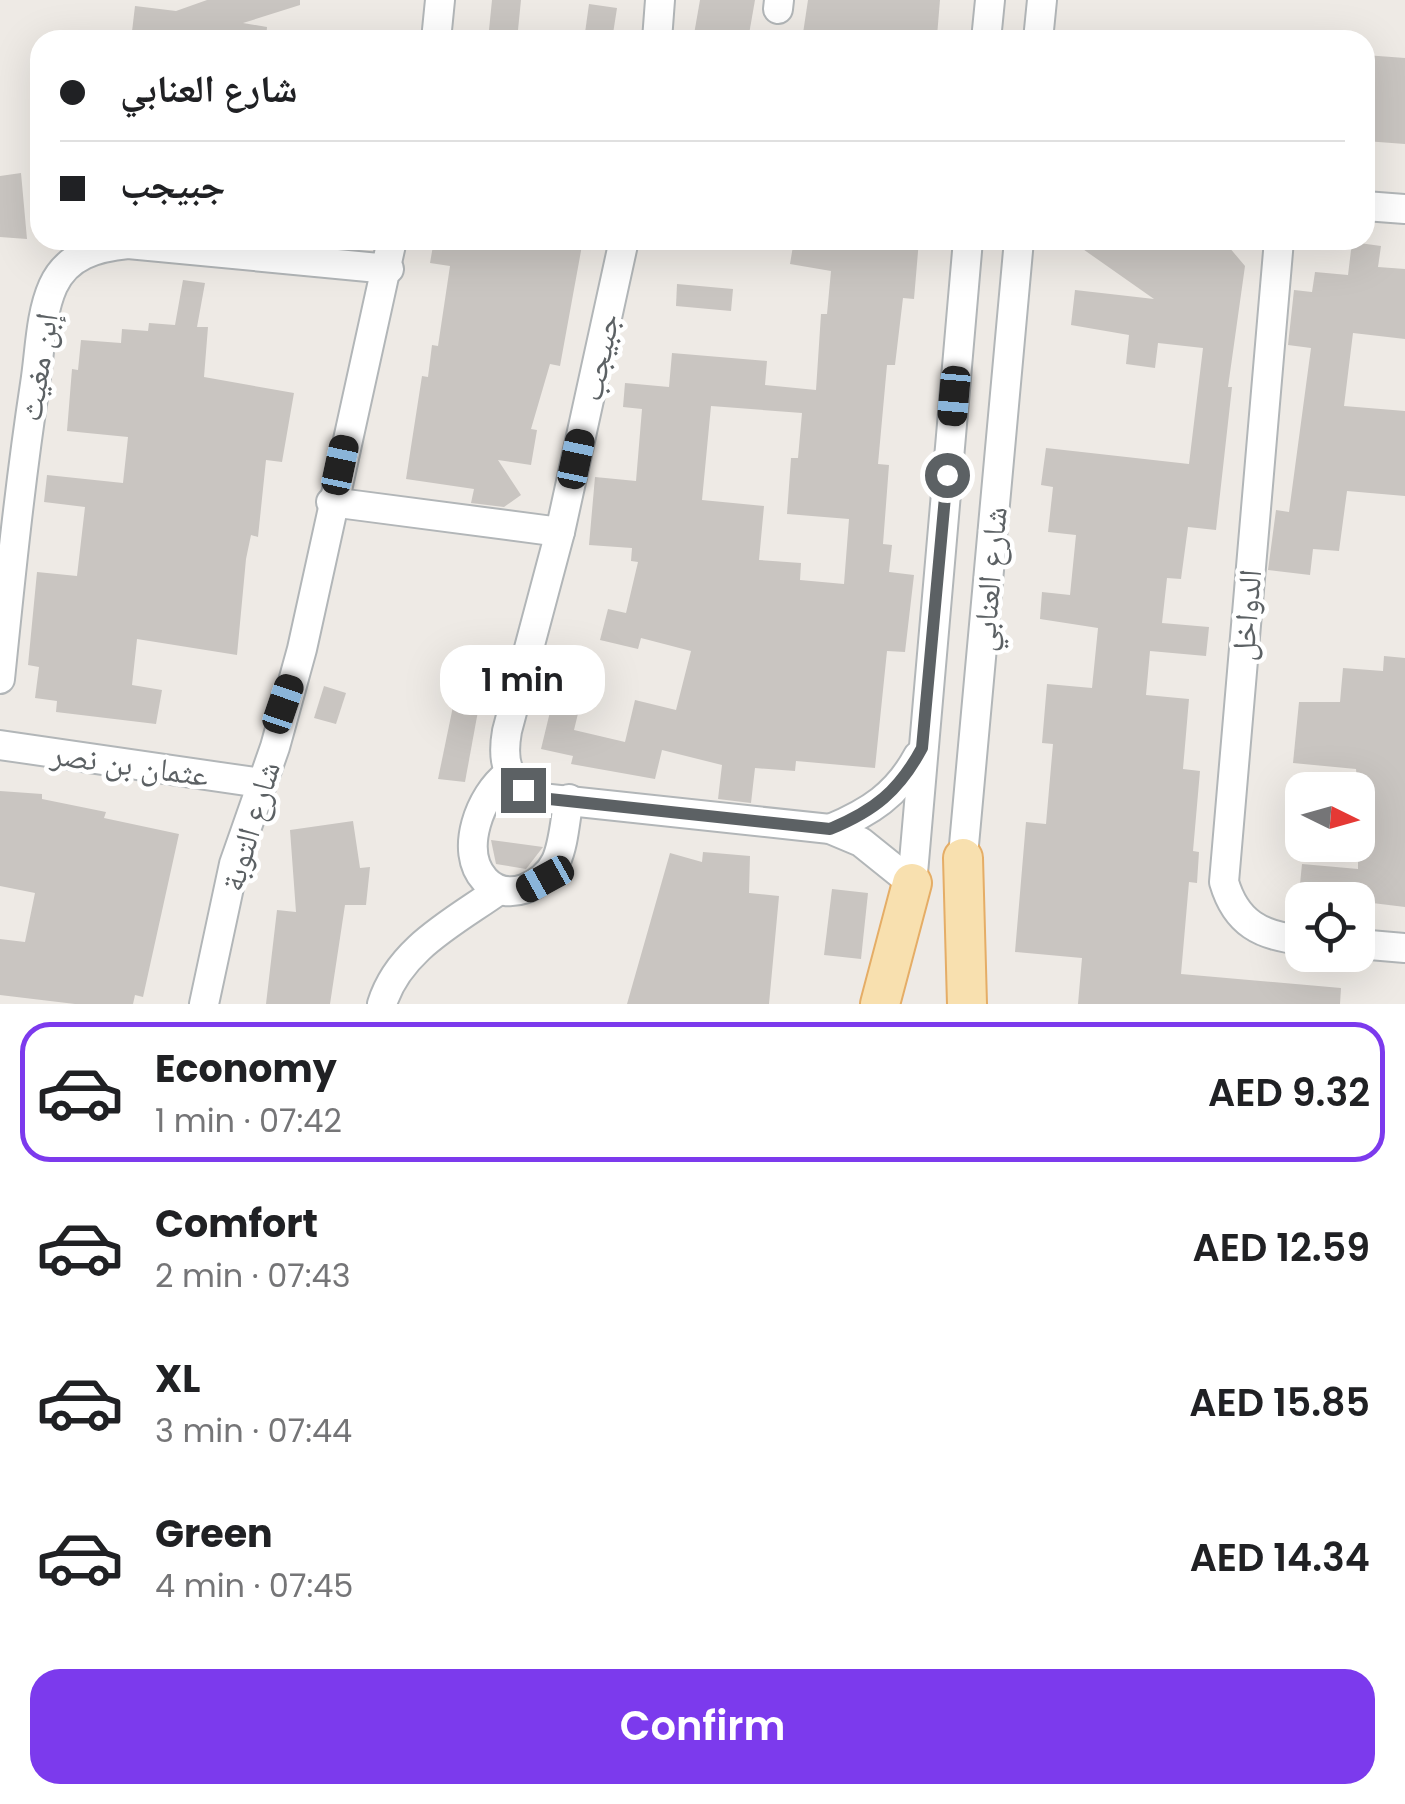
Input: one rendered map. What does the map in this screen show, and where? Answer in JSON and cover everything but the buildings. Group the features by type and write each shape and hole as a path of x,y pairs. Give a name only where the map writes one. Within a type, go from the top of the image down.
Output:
{"main road":[{"path":"963,858 967,1004"},
{"path":"880,1004 912,883"}],"street":[{"path":"437,30 440,0"},
{"path":"658,30 660,0"},
{"path":"987,30 990,0"},
{"path":"1039,30 1042,0"},
{"path":"1375,207 1405,210"},
{"name":"إبن مغيث","path":"0,680 10,476 53,285 71,262 91,250"},
{"name":"إبن مغيث","path":"191,250 389,269"},
{"name":"شارع التوبة","path":"204,1004 234,864 302,649 391,250"},
{"name":"جبيجب","path":"507,775 503,754 507,730 560,532 622,250"},
{"name":"شارع العنابي","path":"900,1004 967,250"},
{"name":"شارع العنابي","path":"950,1004 1018,250"},
{"name":"الدواخل","path":"1279,250 1224,882 1231,906 1248,925 1285,938"},
{"path":"332,502 560,532"},
{"name":"عثمان بن نصر","path":"0,745 261,783"},
{"path":"830,829 869,813 890,797 922,748"},
{"path":"569,800 558,858 545,879 525,890 498,890 482,879 475,857 483,800 507,775 523,790 540,798 569,800 830,829 861,842 912,883"},
{"path":"382,1004 393,975 414,950 498,890"},
{"path":"1375,945 1405,948"}],"route":[{"path":"523,790 540,798 830,829 869,813 908,776 922,748 947,475"}]}
